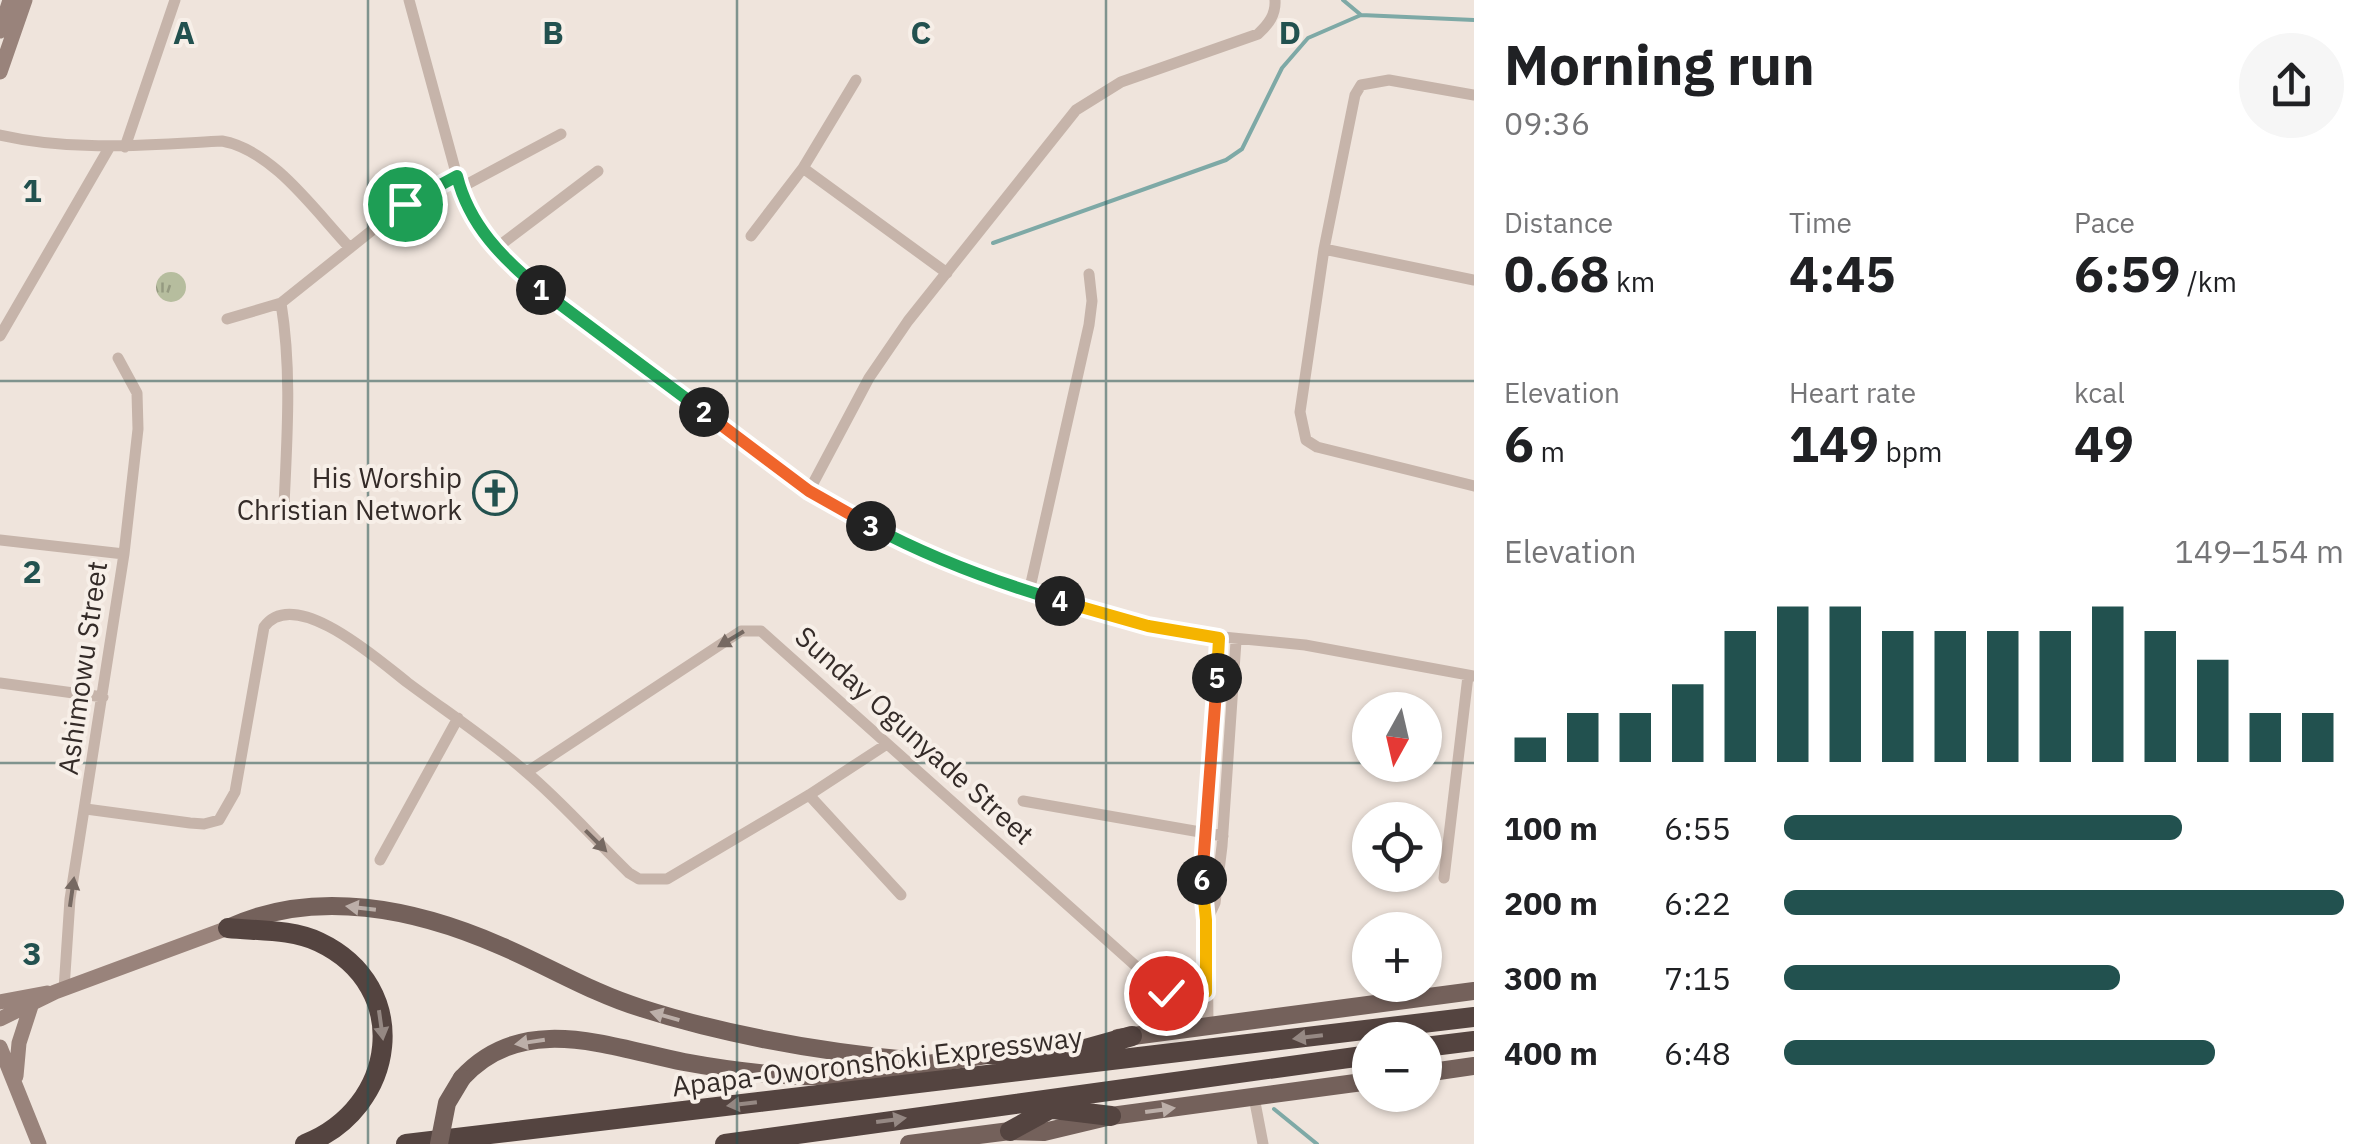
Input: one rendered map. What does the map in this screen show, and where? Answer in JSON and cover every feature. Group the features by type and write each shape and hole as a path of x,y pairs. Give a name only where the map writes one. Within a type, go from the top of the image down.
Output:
{"highway":[{"path":"228,928 296,934 317,940 352,962 375,998 384,1035 382,1056 366,1096 336,1129 305,1144"},
{"name":"Apapa-Oworonshoki Expressway","path":"406,1144 1474,1018"},
{"path":"1002,1073 1132,1036"},
{"path":"1442,1045 1474,1041"},
{"path":"988,1054 1136,1058"},
{"name":"Apapa-Oworonshoki Expressway","path":"725,1144 1352,1056"},
{"path":"1010,1130 1052,1108 1102,1090"},
{"path":"1000,1104 1111,1116"}],"main road":[{"path":"0,31 10,0"},
{"path":"0,72 25,0"},
{"path":"0,1018 248,918 336,905 439,921 636,1007 702,1026 775,1044 933,1062"},
{"path":"0,1002 59,991"},
{"name":"Apapa-Oworonshoki Expressway","path":"933,1062 1474,991"},
{"path":"16,1085 19,1042 31,1006"},
{"path":"439,1144 447,1103 462,1078 488,1054 557,1038 688,1062 799,1076 892,1071 933,1062"},
{"path":"0,1047 36,1138"},
{"path":"1442,1071 1474,1066"},
{"path":"908,1144 952,1141 1010,1130 1044,1138 1111,1116 1352,1084"}],"street":[{"path":"126,147 175,0"},
{"path":"409,0 464,202 496,249 601,338 809,491 884,533 1029,592 1148,626 1236,641 1305,645 1471,676 1444,878"},
{"path":"809,491 869,378 946,272 1076,110 1122,82 1258,34 1268,25 1276,8 1275,0"},
{"path":"751,236 803,168 856,80"},
{"path":"1474,95 1389,80 1361,85 1351,106 1324,249 1300,412 1306,440 1333,453 1474,486"},
{"path":"227,319 281,303 405,204 561,134"},
{"path":"0,135 108,148 222,141 237,144 266,160 350,248"},
{"path":"0,336 108,148"},
{"path":"803,168 946,272"},
{"path":"496,249 598,172"},
{"path":"1324,249 1474,280"},
{"path":"1029,592 1089,325 1092,301 1088,274"},
{"path":"281,303 288,344 289,392 284,506"},
{"name":"Ashimowu Street","path":"59,991 124,554 136,446 138,393 118,358"},
{"path":"0,540 124,554"},
{"path":"86,809 190,824 219,820 235,792 264,627 282,614 339,630 527,772 628,874 654,881 667,879 810,795 887,744"},
{"name":"Sunday Ogunyade Street","path":"527,772 741,631 761,631 1166,993 1187,997 1206,992"},
{"path":"1208,1026 1206,920 1202,900 1219,638"},
{"path":"1206,920 1214,903 1223,836 1236,641"},
{"path":"0,682 103,698"},
{"path":"380,860 458,718"},
{"path":"810,795 901,896"},
{"path":"1022,801 1223,836"},
{"path":"1254,1098 1263,1144"}],"green space":[{"path":"171,272 185,281 186,287 177,301 171,302 157,293 156,287 165,273"}],"waterway":[{"path":"1343,0 1361,15"},
{"path":"993,243 1226,160 1242,149 1282,68 1308,38 1361,15 1474,20"},
{"path":"1274,1109 1317,1144"}],"place":[{"name":"His Worship Christian Network","path":"495,493"}],"route":[{"path":"405,204 457,176 464,202 496,249 515,268 601,338 809,491 844,512 1015,588 1148,626 1219,638 1204,833 1206,992 1187,997 1166,993"}]}
